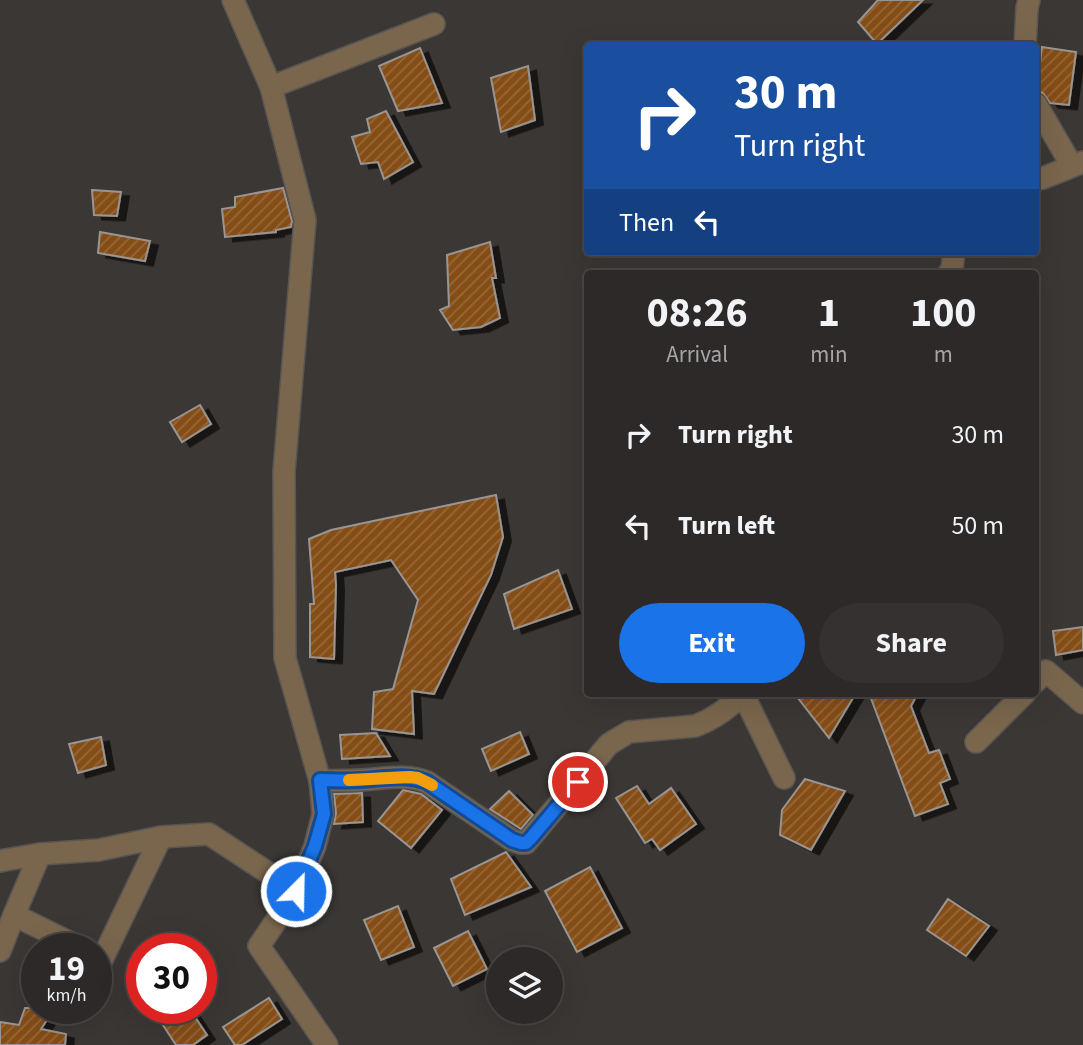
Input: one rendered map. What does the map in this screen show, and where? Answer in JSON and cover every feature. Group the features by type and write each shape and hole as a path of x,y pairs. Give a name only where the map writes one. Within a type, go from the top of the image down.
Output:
{"street":[{"path":"233,0 271,87 305,220 284,472 285,657 320,780 324,814 315,846 296,891 259,946 320,1042"},
{"path":"1025,42 1029,0"},
{"path":"271,87 434,24"},
{"path":"1039,108 1078,164 1039,179"},
{"path":"1039,678 1046,671 1083,703"},
{"path":"320,780 418,778 512,840 526,843 609,744 629,732 695,726 726,709 740,697"},
{"path":"745,697 784,778"},
{"path":"976,742 1021,697"},
{"path":"0,861 40,854 99,850 161,837 209,834 296,891"},
{"path":"112,934 161,837"},
{"path":"0,951 40,854"},
{"path":"13,915 50,933"}],"building":[{"path":"878,0 923,0 879,42 875,42 858,22"},
{"path":"1042,47 1076,52 1069,105 1050,103 1039,92"},
{"path":"420,48 442,103 398,111 379,66"},
{"path":"528,66 535,120 501,132 491,78"},
{"path":"386,111 413,162 384,179 378,162 361,164 352,137 370,132 367,119"},
{"path":"283,188 292,221 291,227 276,232 225,237 222,209 235,207 235,197"},
{"path":"92,190 121,192 117,216 94,215"},
{"path":"100,232 150,241 145,261 98,253"},
{"path":"490,242 496,278 492,278 500,318 481,327 453,330 440,310 449,306 447,255"},
{"path":"200,405 211,424 182,442 170,422"},
{"path":"496,495 503,537 491,575 434,694 412,691 414,734 372,729 374,692 393,689 418,600 391,560 335,572 334,659 310,657 310,604 314,604 309,539 331,530"},
{"path":"558,570 572,609 514,629 504,594"},
{"path":"1083,627 1083,650 1056,655 1053,631"},
{"path":"797,697 854,697 829,738"},
{"path":"870,697 916,697 911,706 929,753 939,750 950,779 940,783 948,804 915,816"},
{"path":"520,732 529,754 491,771 482,749"},
{"path":"376,733 390,756 342,759 340,735"},
{"path":"101,737 106,765 78,773 69,744"},
{"path":"805,779 845,791 811,850 780,835 782,810"},
{"path":"637,786 649,804 671,788 696,824 660,850 652,839 645,843 616,798"},
{"path":"403,790 421,794 442,810 411,848 378,821"},
{"path":"509,791 533,815 521,829 490,809"},
{"path":"362,793 363,822 334,824 334,794"},
{"path":"506,852 531,887 465,915 451,879"},
{"path":"590,867 622,928 577,952 545,891"},
{"path":"948,899 989,926 966,956 927,930"},
{"path":"398,906 414,947 381,960 364,920"},
{"path":"468,931 486,970 453,986 434,948"},
{"path":"269,998 282,1019 242,1045 235,1045 223,1027"},
{"path":"21,1019 21,1024 44,1024 41,1029 66,1034 65,1045 0,1045 0,1022 19,1025"},
{"path":"162,1024 200,1024 207,1035 193,1045 176,1045"}],"slow traffic":[{"path":"349,780 410,777 432,785"}],"route":[{"path":"296,891 315,846 324,814 320,780 418,778 512,840 521,843 526,843 531,838 578,782"}]}
